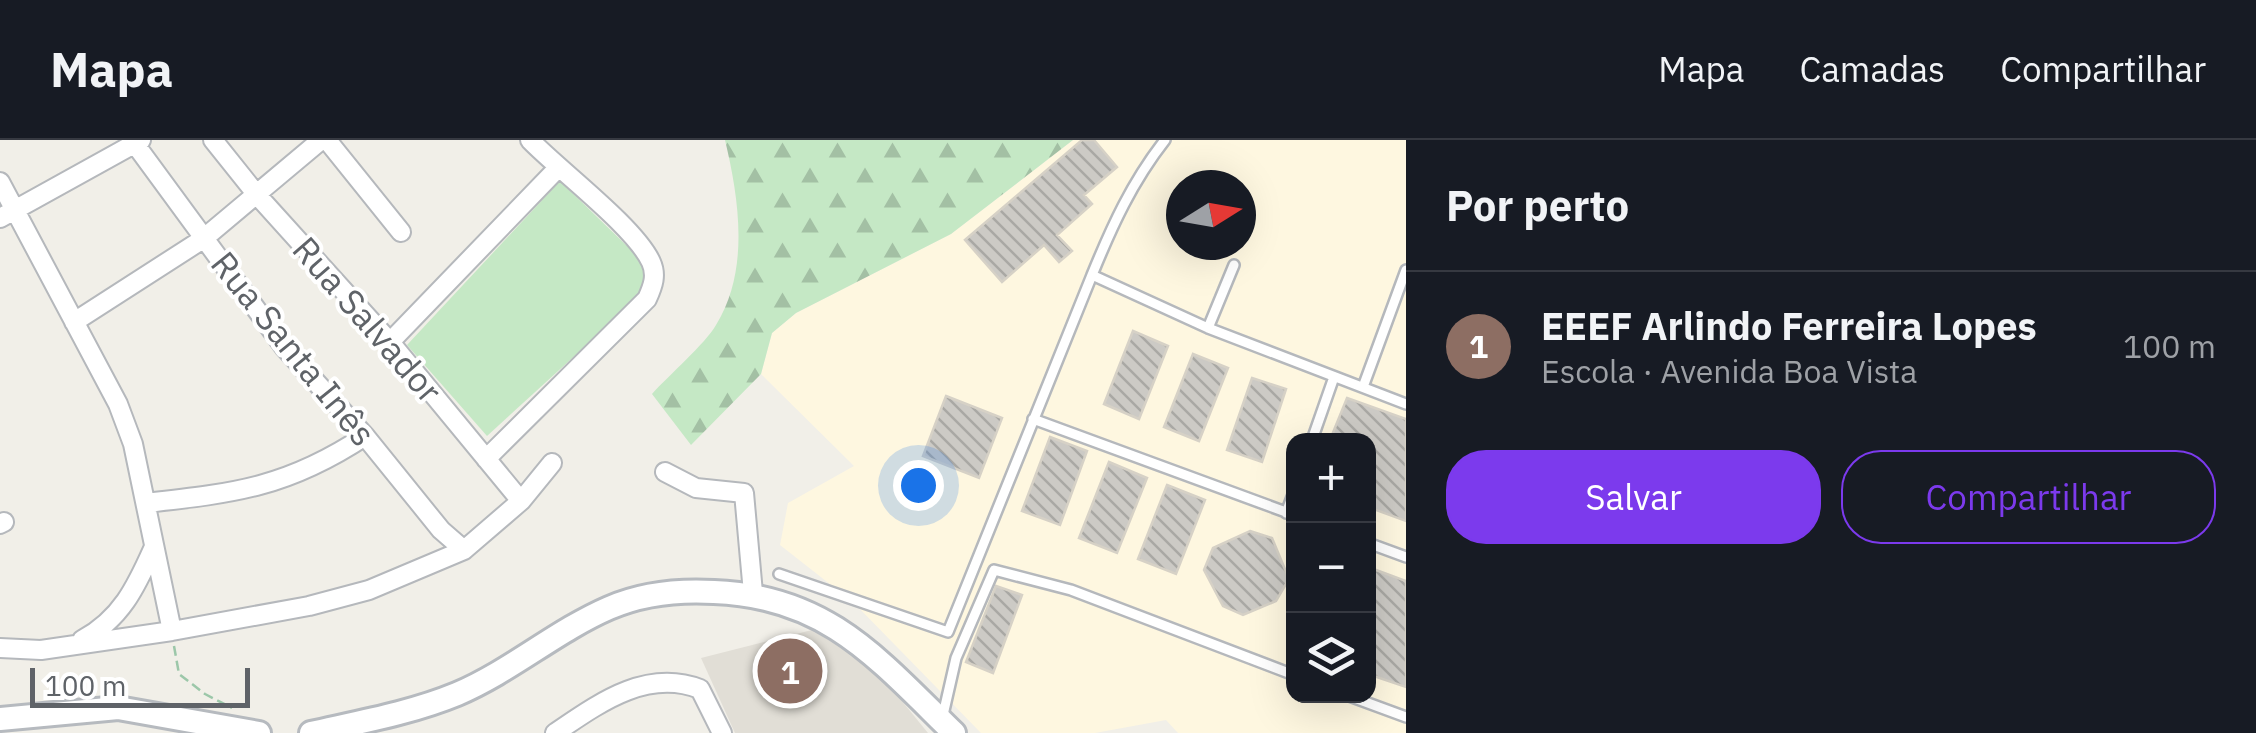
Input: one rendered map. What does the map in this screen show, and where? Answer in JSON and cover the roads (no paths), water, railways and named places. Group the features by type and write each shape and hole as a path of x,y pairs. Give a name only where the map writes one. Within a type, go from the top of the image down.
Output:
{"street":[{"name":"Rua Salvador","path":"213,140 257,195 390,342 520,501"},
{"path":"74,322 204,239 324,140 401,232"},
{"path":"486,459 647,298 654,285 652,263 632,236 530,140"},
{"path":"8,214 136,141"},
{"name":"Rua Santa Inês","path":"136,141 294,360 464,550"},
{"path":"390,342 558,168"},
{"path":"0,182 8,214 74,322 118,404 133,444 172,631"},
{"path":"146,504 288,479 366,436"},
{"path":"0,648 41,650 172,631 338,599 404,577 464,550 520,501 552,463"},
{"path":"665,472 696,488 744,494 754,593"},
{"path":"69,646 98,631 116,615 134,592 154,548"},
{"path":"324,731 380,726 456,694 610,608 646,596 696,591 754,593 798,606 851,637 948,727"},
{"path":"555,733 604,700 648,684 680,681 700,689 722,733"},
{"path":"0,719 118,708 259,733"}],"lane":[{"path":"956,658 948,632 1033,419 1116,217 1138,174 1165,140"},
{"path":"1208,328 1234,265"},
{"path":"1363,387 1406,270"},
{"path":"1092,275 1208,328 1406,404"},
{"path":"1314,433 1334,377"},
{"path":"1033,419 1286,513"},
{"path":"1376,546 1406,557"},
{"path":"948,727 956,658 994,570 1071,590 1286,672"},
{"path":"779,574 948,632"},
{"path":"1368,703 1406,717"}],"place":[{"name":"EEEF Arlindo Ferreira Lopes","path":"790,671"}]}
